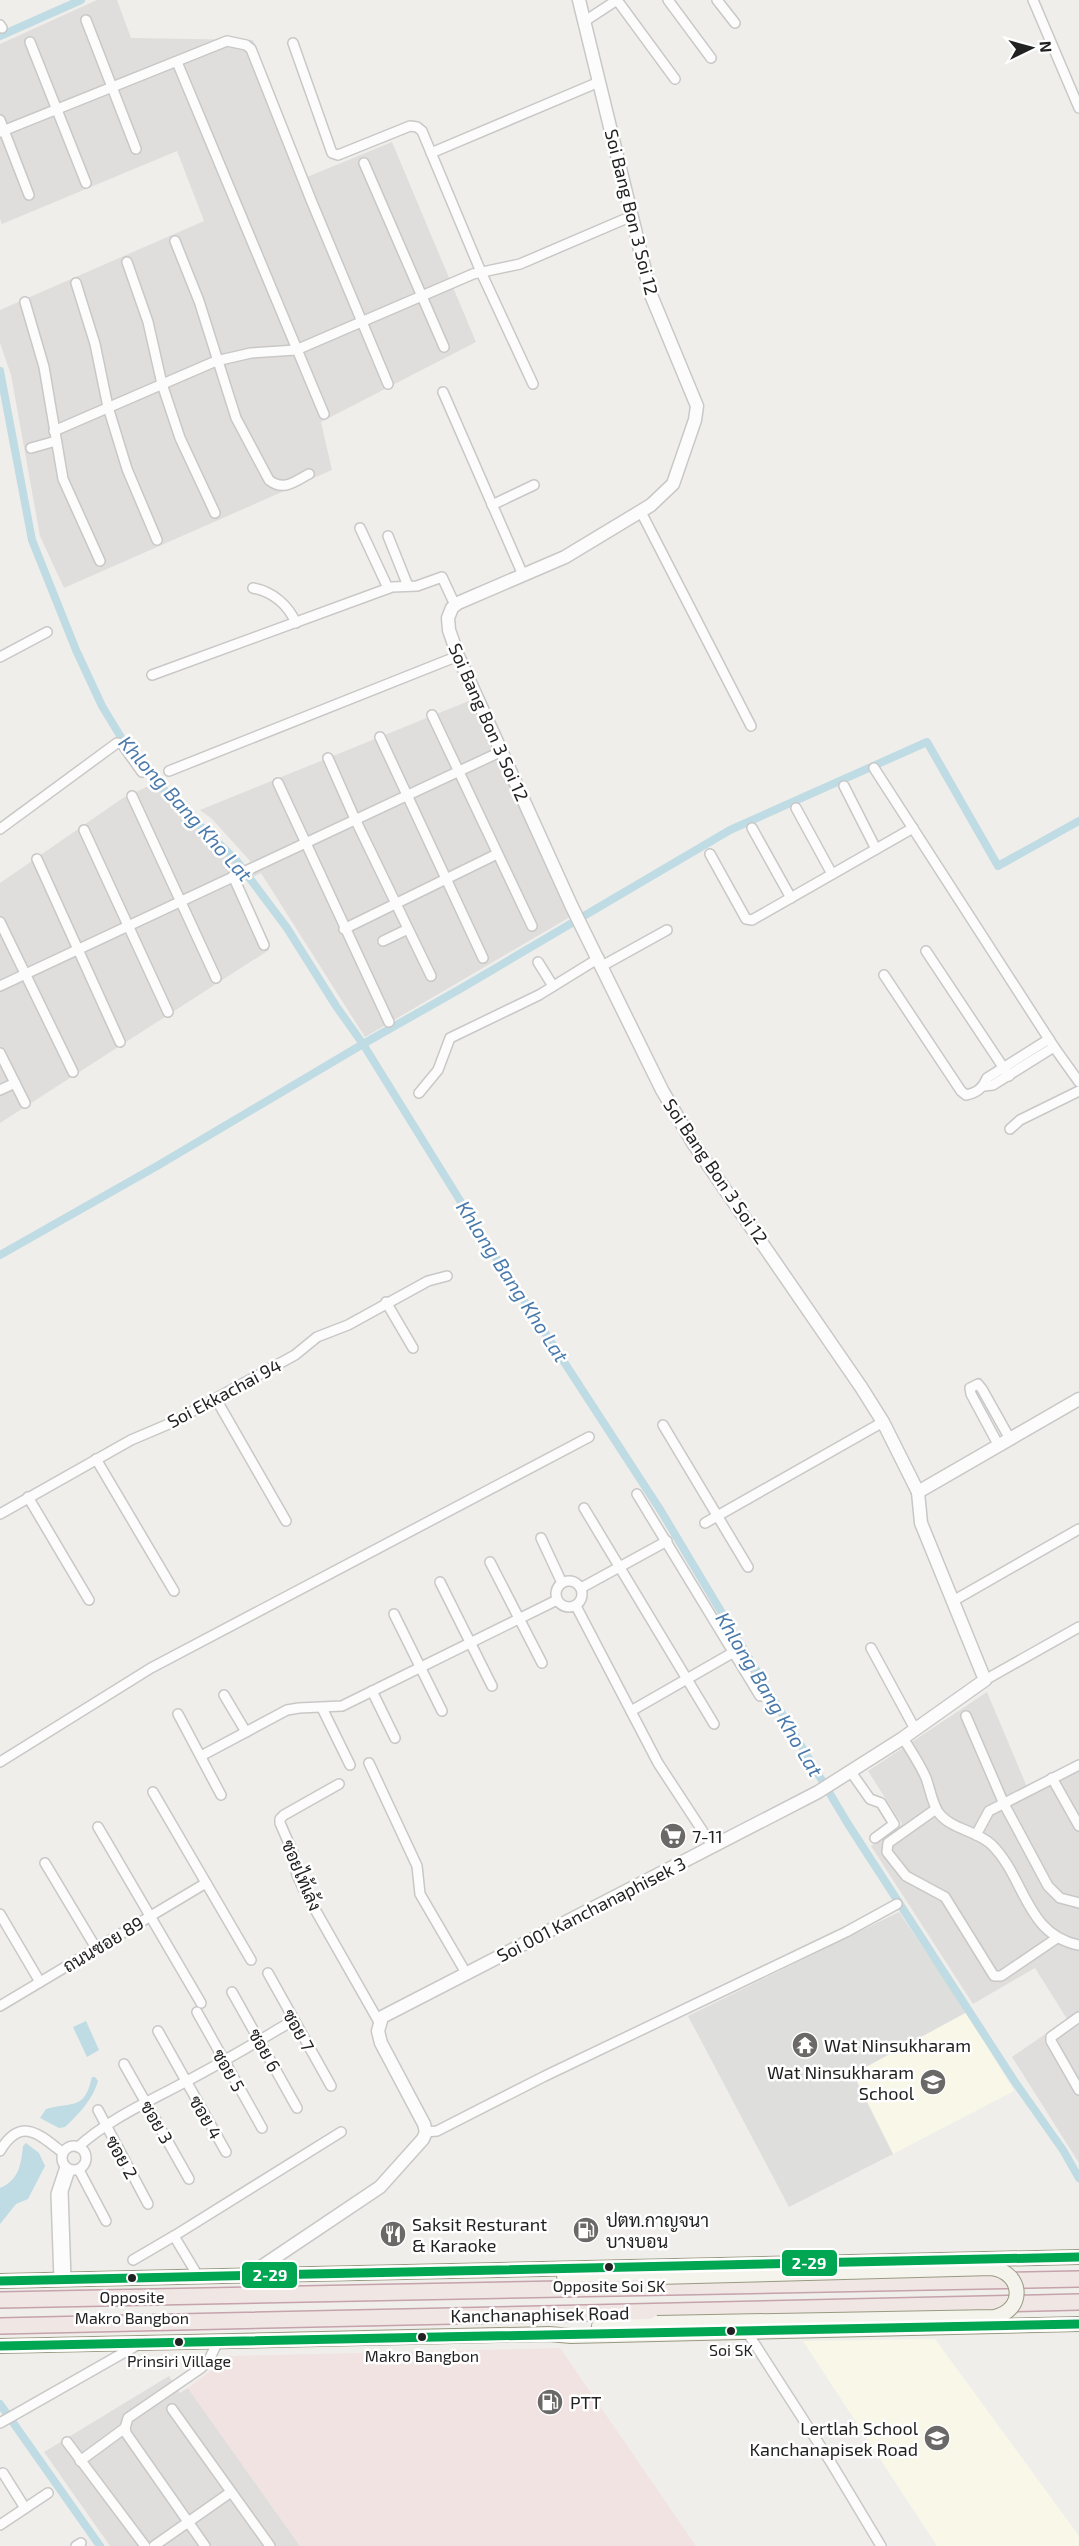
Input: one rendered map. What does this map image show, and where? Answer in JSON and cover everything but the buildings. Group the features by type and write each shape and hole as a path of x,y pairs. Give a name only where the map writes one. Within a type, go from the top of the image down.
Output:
{"highway":[{"name":"Kanchanaphisek Road","path":"0,2300 1079,2279"},
{"name":"Kanchanaphisek Road","path":"0,2326 1079,2302"}],"main road":[{"path":"0,2281 1079,2257"},
{"path":"530,2269 573,2277 657,2277 992,2268 1011,2276 1017,2294 1012,2308 1002,2316 994,2317 657,2323 600,2326 549,2334"},
{"path":"3,2346 1079,2324"}],"street":[{"name":"Soi Bang Bon 3 Soi 12","path":"579,0 651,295 697,406 674,484 641,512 565,557 455,605 452,608 449,624 458,656 500,752 674,1112 861,1387 883,1422 918,1492"},
{"path":"585,21 618,0 675,79"},
{"path":"668,0 711,58"},
{"path":"717,0 735,23"},
{"path":"1033,0 1079,108"},
{"path":"86,20 136,149"},
{"path":"2,131 227,41 246,45 251,49 388,384"},
{"path":"30,42 86,183"},
{"path":"293,42 332,153 338,154 410,126 422,131 481,272 533,384"},
{"path":"177,62 324,414"},
{"path":"431,153 599,82"},
{"path":"0,120 2,131 29,195"},
{"path":"364,163 444,347"},
{"path":"54,430 216,361 251,353 296,350 481,272 520,264 632,216"},
{"path":"176,241 199,301 216,361 236,418 269,480 277,486 285,486 309,474"},
{"path":"127,262 148,322 162,384 180,438 215,513"},
{"path":"76,283 96,344 108,407 127,469 157,540"},
{"path":"25,302 44,367 63,479 100,561"},
{"path":"443,392 523,575"},
{"path":"31,448 56,441"},
{"path":"492,505 534,485"},
{"path":"641,512 751,726"},
{"path":"360,528 388,588"},
{"path":"388,536 408,586"},
{"path":"152,675 388,588 417,586 442,577 455,605"},
{"path":"253,588 264,590 288,607 296,623"},
{"path":"0,657 47,632"},
{"path":"169,771 458,656"},
{"path":"432,714 532,926"},
{"path":"380,737 483,958"},
{"path":"0,829 117,743 122,744 142,772"},
{"path":"0,986 500,752"},
{"path":"328,758 431,976"},
{"path":"874,768 1051,1043 1079,1082"},
{"path":"278,783 389,1022"},
{"path":"844,786 876,849"},
{"path":"132,796 216,978"},
{"path":"796,808 832,874"},
{"path":"752,828 791,898"},
{"path":"710,854 746,919 752,920 913,828"},
{"path":"84,830 168,1012"},
{"path":"344,929 498,854"},
{"path":"37,859 120,1042"},
{"path":"236,874 264,945"},
{"path":"0,922 73,1072"},
{"path":"383,941 408,930"},
{"path":"418,1093 438,1070 450,1038 667,930"},
{"path":"926,951 1006,1072"},
{"path":"538,962 553,986"},
{"path":"884,975 961,1091 966,1095 974,1094 984,1086 993,1085 1006,1072 1051,1043"},
{"path":"0,1053 25,1103"},
{"path":"0,1090 15,1083"},
{"path":"1011,1129 1020,1120 1079,1091"},
{"name":"Soi Ekkachai 94","path":"0,1514 96,1460 216,1399 295,1355 317,1337 348,1325 428,1281 447,1276"},
{"path":"387,1302 413,1348"},
{"path":"978,1384 982,1389 1004,1442 971,1394 970,1388 973,1385 978,1384"},
{"path":"216,1399 286,1521"},
{"path":"1079,1399 918,1492 921,1522 985,1680 1079,1627"},
{"path":"705,1523 883,1422"},
{"path":"663,1425 748,1567"},
{"path":"0,1762 151,1668 589,1437"},
{"path":"96,1460 174,1591"},
{"path":"637,1494 760,1696"},
{"path":"28,1497 89,1600"},
{"path":"584,1508 714,1724"},
{"path":"953,1601 1079,1529"},
{"path":"541,1538 562,1583"},
{"path":"581,1588 667,1541"},
{"path":"490,1563 542,1664"},
{"path":"440,1582 492,1686"},
{"path":"562,1583 574,1582 581,1588 582,1596 576,1606"},
{"path":"562,1583 556,1592 557,1600 565,1607 576,1606"},
{"path":"201,1756 287,1710 299,1707 342,1706 557,1600"},
{"path":"576,1606 658,1763 713,1847"},
{"path":"394,1614 442,1711"},
{"path":"871,1648 915,1729"},
{"path":"631,1711 734,1652"},
{"name":"Soi 001 Kanchanaphisek 3","path":"379,2022 386,2014 840,1780 985,1680"},
{"path":"372,1691 395,1738"},
{"path":"225,1695 246,1732"},
{"path":"322,1708 350,1765"},
{"path":"178,1714 221,1795"},
{"path":"966,1716 1004,1804 1048,1886 1060,1898 1079,1903"},
{"path":"903,1738 926,1778 936,1809 945,1820 976,1834 994,1847 1040,1923 1057,1938 1079,1945"},
{"path":"369,1763 417,1866 420,1894 466,1973"},
{"path":"976,1834 986,1815 1079,1765"},
{"path":"851,1773 870,1799 881,1803 894,1824 875,1838"},
{"path":"1053,1778 1079,1826"},
{"name":"ซอยไท้เล้ง","path":"339,1784 279,1819 293,1853 297,1875 304,1890 379,2022"},
{"path":"153,1792 251,1960"},
{"path":"936,1809 888,1843 886,1852 906,1876 945,1897 994,1976 1001,1976 1057,1938"},
{"name":"ซอย 5","path":"98,1827 199,2007 224,2061 262,2128"},
{"path":"45,1863 96,1948"},
{"name":"ถนนซอย 89","path":"0,2006 206,1883"},
{"path":"426,2132 437,2131 897,1904"},
{"path":"0,1914 40,1982"},
{"name":"ซอย 7","path":"268,1973 331,2086"},
{"name":"ซอย 6","path":"232,1992 297,2108"},
{"path":"1079,2017 1051,2037 1079,2090"},
{"path":"106,2221 71,2169 62,2160 63,2153 68,2148 78,2147 105,2126 145,2102 186,2082 294,2020"},
{"path":"249,2275 380,2187 419,2144 426,2132 424,2124 381,2043 378,2031 379,2022"},
{"name":"ซอย 4","path":"158,2031 226,2152"},
{"name":"ซอย 3","path":"124,2064 189,2179"},
{"name":"ซอย 2","path":"98,2110 148,2204"},
{"path":"2,2143 14,2135 31,2130 39,2133 63,2153"},
{"path":"133,2260 341,2132"},
{"path":"62,2280 56,2194 71,2169 85,2164 86,2156 78,2147"},
{"path":"174,2236 198,2276"},
{"path":"747,2332 881,2546"},
{"path":"206,2546 126,2433 125,2428 128,2418 201,2368 209,2360 218,2341"},
{"path":"2,2422 139,2344"},
{"path":"172,2409 270,2546"},
{"path":"80,2461 125,2428"},
{"path":"67,2442 145,2546"},
{"path":"3,2473 25,2508"},
{"path":"154,2546 231,2492"},
{"path":"0,2525 48,2493"}],"shaded area":[{"path":"97,0 117,0 131,38 253,40 307,177 392,142 476,342 321,422 332,470 64,588 40,536 11,375 0,343 0,310 204,221 177,151 2,224 0,219 0,44"},
{"path":"471,700 570,917 365,1037 261,873 239,884 269,950 0,1123 0,883 123,798 155,783 241,868 251,862 212,819 200,810"},
{"path":"987,1692 1027,1787 1079,1760 1079,2163 1012,2057 1067,2019 1035,1968 973,2004 871,1846 902,1824 868,1771"},
{"name":"Wat Ninsukharam","path":"899,1912 967,2012 853,2074 893,2154 789,2207 688,2016"},
{"name":"Wat Ninsukharam School","path":"967,2012 1014,2091 893,2154 853,2074"},
{"name":"Lertlah School Kanchanapisek Road","path":"935,2339 1079,2536 1079,2546 937,2546 803,2341"},
{"path":"560,2348 696,2546 300,2546 188,2388 230,2356"},
{"path":"169,2376 180,2393 188,2388 300,2546 110,2546 44,2452"}],"water":[{"path":"86,2021 99,2050 87,2057 73,2027"},
{"path":"92,2077 98,2081 93,2094 65,2127 59,2128 40,2118 46,2109 81,2100 89,2088"},
{"path":"26,2143 39,2153 45,2166 28,2199 16,2204 0,2224 0,2188 11,2181 18,2171 23,2146"}],"waterway":[{"path":"0,36 81,0"},
{"name":"Khlong Bang Kho Lat","path":"0,371 32,540 76,650 102,706 127,747"},
{"path":"0,1255 157,1166 730,830 927,742 998,866 1079,821"},
{"name":"Khlong Bang Kho Lat","path":"136,757 174,801 236,860 287,928 363,1044 482,1236 661,1511 848,1824 1015,2082 1063,2150 1079,2178"},
{"path":"0,2404 100,2546"}],"transit line":[{"name":"2-29","path":"0,2281 1079,2257"},
{"name":"2-29","path":"0,2346 1079,2324"}],"place":[{"name":"7-11","path":"673,1836"},
{"name":"Wat Ninsukharam","path":"805,2045"},
{"name":"Wat Ninsukharam School","path":"933,2082"},
{"name":"ปตท.กาญจนา บางบอน","path":"586,2230"},
{"name":"Saksit Resturant & Karaoke","path":"393,2234"},
{"name":"Opposite Soi SK","path":"609,2267"},
{"name":"Opposite Makro Bangbon","path":"132,2278"},
{"name":"Soi SK","path":"731,2331"},
{"name":"Makro Bangbon","path":"422,2337"},
{"name":"Prinsiri Village","path":"179,2342"},
{"name":"PTT","path":"550,2402"},
{"name":"Lertlah School Kanchanapisek Road","path":"937,2438"}]}
